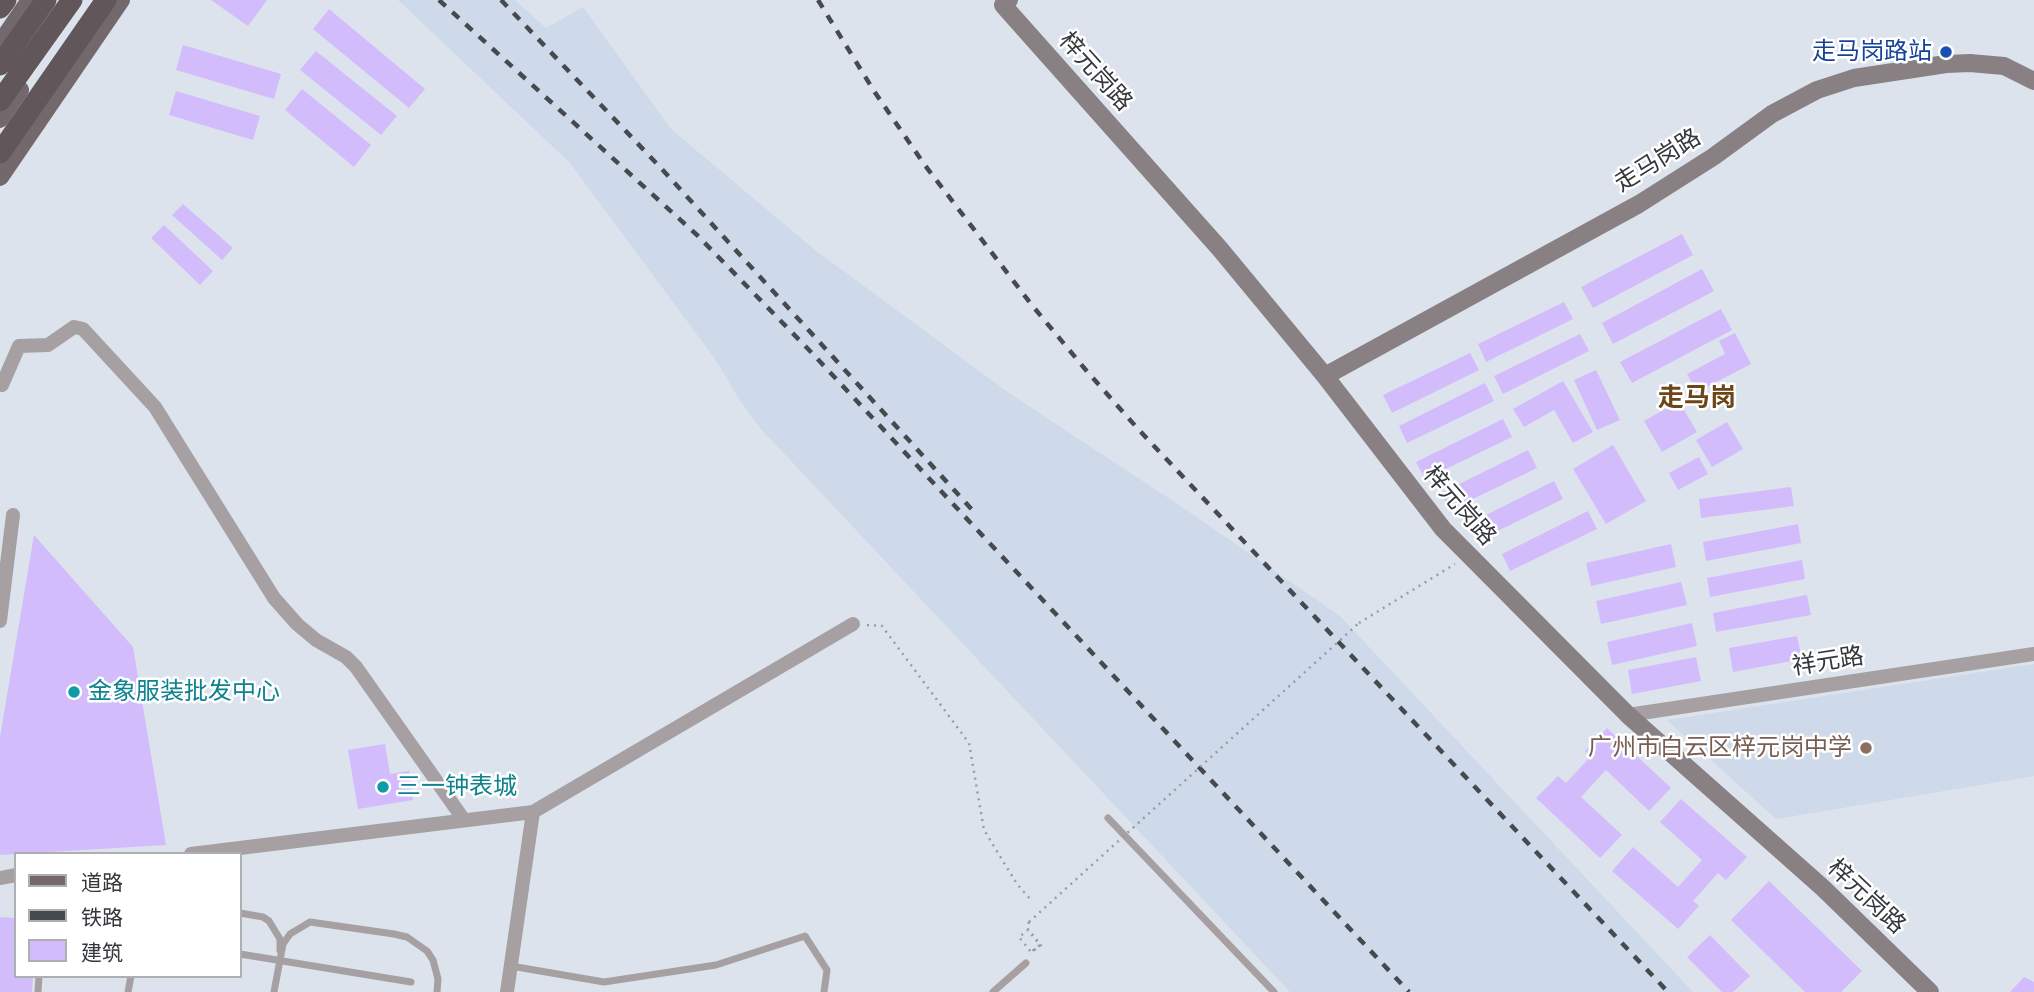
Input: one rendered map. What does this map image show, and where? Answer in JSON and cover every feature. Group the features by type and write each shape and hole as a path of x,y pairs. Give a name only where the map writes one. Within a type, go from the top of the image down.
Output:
{"highway":[{"path":"0,9 6,0"},
{"path":"0,65 46,0"},
{"path":"0,101 72,0"},
{"path":"0,153 106,0"}],"main road":[{"path":"0,44 30,0"},
{"path":"0,119 81,0"},
{"path":"0,177 121,0"}],"street":[{"name":"梓元岗路","path":"1004,2 1220,249 1325,376 1424,506 1468,556 1628,715 1823,888 1930,992"},
{"name":"走马岗路","path":"1325,376 1639,204 1713,157 1772,114 1816,90 1854,78 1946,64 1979,63 2004,66 2034,81"},
{"path":"0,384 2,385 19,346 48,345 74,327 83,329 155,407 274,598 297,624 316,640 346,657 356,667 464,820"},
{"path":"0,621 13,515"},
{"path":"207,852 533,812 853,624"},
{"name":"祥元路","path":"1628,715 2034,654"},
{"path":"507,992 533,812"}],"lane":[{"path":"1108,818 1274,992"},
{"path":"242,914 263,917 269,921 280,939 280,957"},
{"path":"274,992 283,944 290,934 310,922 407,937 427,951 433,960 438,979 437,992"},
{"path":"511,966 604,982 716,965 805,936 827,970 824,992"},
{"path":"242,954 280,957 411,982"},
{"path":"993,992 1026,962"}],"path":[{"path":"1031,952 1041,945 1027,929 1029,922 1359,623 1468,556"},
{"path":"853,624 882,626 969,743 984,831 1017,884 1031,900"},
{"path":"1026,962 1031,952 1040,945 1028,930 1019,937 1031,952"}],"shaded area":[{"path":"398,0 515,0 546,28 583,7 671,129 815,250 1009,393 1340,616 1693,992 1290,992 761,429 715,359 570,163"},
{"name":"广州市白云区梓元岗中学","path":"2034,664 2034,776 1776,819 1667,720"}],"building":[{"path":"211,0 267,0 248,26"},
{"path":"329,9 425,89 409,108 313,29"},
{"path":"183,45 281,74 274,99 176,70"},
{"path":"316,51 397,116 381,135 300,70"},
{"path":"302,89 371,145 354,167 285,110"},
{"path":"176,91 260,116 253,140 169,115"},
{"path":"183,204 233,248 222,260 172,215"},
{"path":"164,225 213,271 200,285 151,238"},
{"path":"1682,234 1693,255 1593,308 1581,287"},
{"path":"1702,269 1714,291 1613,344 1602,323"},
{"path":"1564,302 1573,319 1486,362 1478,344"},
{"path":"1721,309 1732,330 1632,383 1620,362"},
{"path":"1735,333 1751,364 1697,392 1687,374 1725,354 1719,341"},
{"path":"1580,334 1589,351 1503,394 1494,376"},
{"path":"1470,353 1479,370 1392,413 1383,395"},
{"path":"1596,370 1620,420 1597,430 1574,380"},
{"path":"1563,381 1593,432 1573,443 1554,410 1524,427 1513,409"},
{"path":"1485,383 1494,401 1407,443 1399,426"},
{"path":"1679,401 1697,432 1662,452 1644,421"},
{"path":"1503,419 1512,437 1425,479 1416,462"},
{"path":"1727,422 1743,449 1712,467 1696,440"},
{"path":"1613,445 1646,501 1606,524 1573,469"},
{"path":"1528,450 1537,468 1450,510 1441,493"},
{"path":"1699,457 1708,474 1678,490 1669,473"},
{"path":"1554,481 1563,499 1477,541 1468,524"},
{"path":"1791,487 1794,506 1701,518 1699,499"},
{"path":"1588,511 1597,529 1510,571 1502,554"},
{"path":"1798,524 1801,543 1706,561 1703,542"},
{"name":"金象服装批发中心","path":"34,535 133,647 166,845 14,852 14,854 0,855 0,737"},
{"path":"1671,544 1676,567 1591,586 1586,563"},
{"path":"1802,560 1805,579 1710,597 1707,578"},
{"path":"1681,582 1687,605 1601,624 1596,601"},
{"path":"1807,595 1811,615 1716,632 1713,613"},
{"path":"1692,623 1697,646 1612,665 1607,642"},
{"path":"1797,636 1802,659 1733,672 1729,648"},
{"path":"1696,657 1701,681 1632,694 1628,670"},
{"path":"1607,728 1671,788 1649,811 1606,770 1581,797 1622,835 1600,858 1536,798 1558,776 1566,783 1591,756 1585,751"},
{"name":"三一钟表城","path":"385,744 390,774 409,771 413,800 358,809 348,750"},
{"path":"1681,799 1747,857 1726,880 1718,873 1693,901 1699,906 1678,929 1612,871 1633,847 1678,887 1702,860 1660,822"},
{"path":"1769,881 1862,971 1841,992 1805,992 1731,920"},
{"path":"0,917 14,918 14,978 33,978 32,992 0,992"},
{"path":"1710,935 1750,976 1733,992 1722,992 1687,957"},
{"path":"2024,977 2034,982 2034,992 2010,992"}],"railway":[{"path":"439,0 697,235 811,352 1409,992"},
{"path":"501,0 660,167 976,514"},
{"path":"818,0 874,91 924,164 1031,304 1085,369 1139,430 1668,992"}],"place":[{"name":"走马岗路站","path":"1946,52"},
{"name":"金象服装批发中心","path":"74,692"},
{"name":"广州市白云区梓元岗中学","path":"1866,748"},
{"name":"三一钟表城","path":"383,787"}],"district":[{"name":"走马岗","path":"1697,399"}]}
